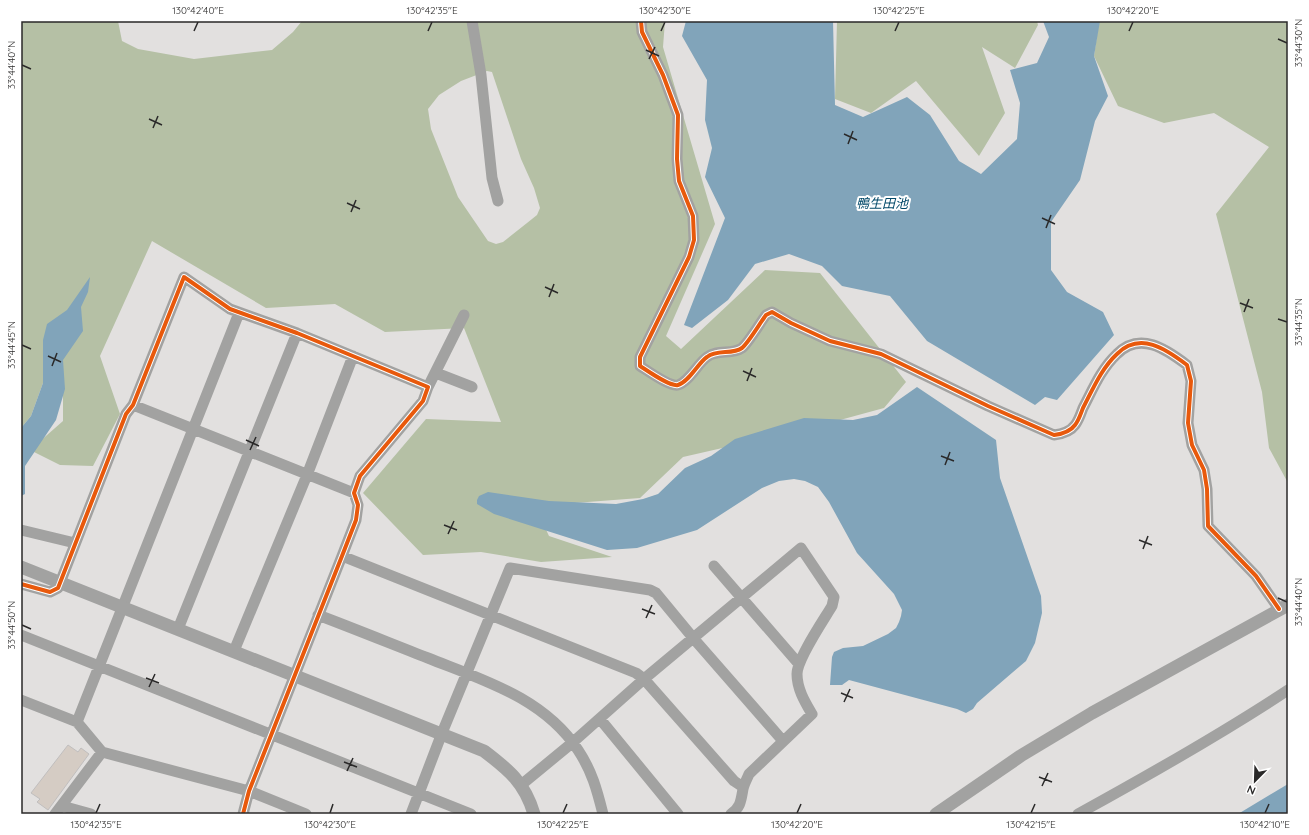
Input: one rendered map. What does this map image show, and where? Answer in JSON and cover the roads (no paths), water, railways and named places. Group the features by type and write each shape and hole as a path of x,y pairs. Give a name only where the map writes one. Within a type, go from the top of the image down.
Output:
{"street":[{"path":"472,21 481,75 492,178 498,201"},
{"path":"641,21 642,32 663,75 678,116 677,159 680,181 693,216 694,240 689,257 640,357 640,366 670,384 678,385 684,382 706,357 714,353 736,351 743,347 766,315 772,312 791,323 830,341 881,354 988,406 1054,435 1064,434 1075,425 1100,374 1110,360 1123,348 1137,342 1152,344 1172,354 1187,364 1191,381 1188,423 1192,445 1204,470 1207,490 1208,526 1284,607 1086,717 1022,755 936,814"},
{"path":"21,584 50,592 58,588 126,414 133,405 184,277 230,309 297,333 428,388"},
{"path":"77,722 239,313"},
{"path":"243,814 249,791 356,520 358,505 354,493 360,476 423,401 464,315"},
{"path":"178,629 297,333"},
{"path":"234,652 308,475 353,356"},
{"path":"436,373 472,387"},
{"path":"133,405 354,493"},
{"path":"21,530 75,543"},
{"path":"521,785 600,719 644,679 694,639 801,548 834,597 832,606 798,664 797,675 802,698 812,714 749,774 743,787 740,805 738,809 731,814"},
{"path":"342,556 636,673 644,679 734,781 743,787"},
{"path":"714,566 798,664"},
{"path":"21,567 484,751 506,767 521,785 531,802 534,814"},
{"path":"411,814 510,568 650,590 656,593 783,741"},
{"path":"318,615 521,697 543,712 566,734 577,749 593,778 604,814"},
{"path":"21,635 471,814"},
{"path":"1078,814 1238,723 1288,690"},
{"path":"21,700 77,722 102,752 249,791 306,814"},
{"path":"600,719 678,814"},
{"path":"58,810 102,752"},
{"path":"58,810 91,814"}],"water":[{"name":"鴨生田池","path":"686,21 833,21 835,105 863,117 907,97 930,115 959,161 981,174 1017,139 1020,103 1010,70 1037,63 1049,37 1043,21 1100,21 1094,56 1108,96 1095,121 1080,180 1051,222 1051,270 1067,292 1103,312 1114,335 1057,400 1045,397 1035,405 927,341 890,296 842,286 822,266 789,254 755,264 728,300 692,328 684,325 725,218 705,177 712,148 705,120 707,80 682,36"},
{"path":"90,277 88,292 81,307 83,331 63,360 65,389 56,420 25,466 25,494 21,496 21,428 31,416 43,383 43,340 47,324 67,310"},
{"path":"917,387 996,440 1000,478 1041,596 1042,613 1035,643 1026,661 977,703 973,709 966,713 957,709 849,680 842,685 830,685 832,657 834,652 843,648 863,646 888,634 896,628 902,610 894,594 857,553 829,502 818,487 805,481 794,479 779,481 762,488 697,530 637,548 607,550 494,514 477,504 479,496 488,492 549,501 616,504 643,499 658,494 685,468 711,456 735,439 804,418 853,420 877,415"},
{"path":"1288,784 1288,814 1238,814"}]}
